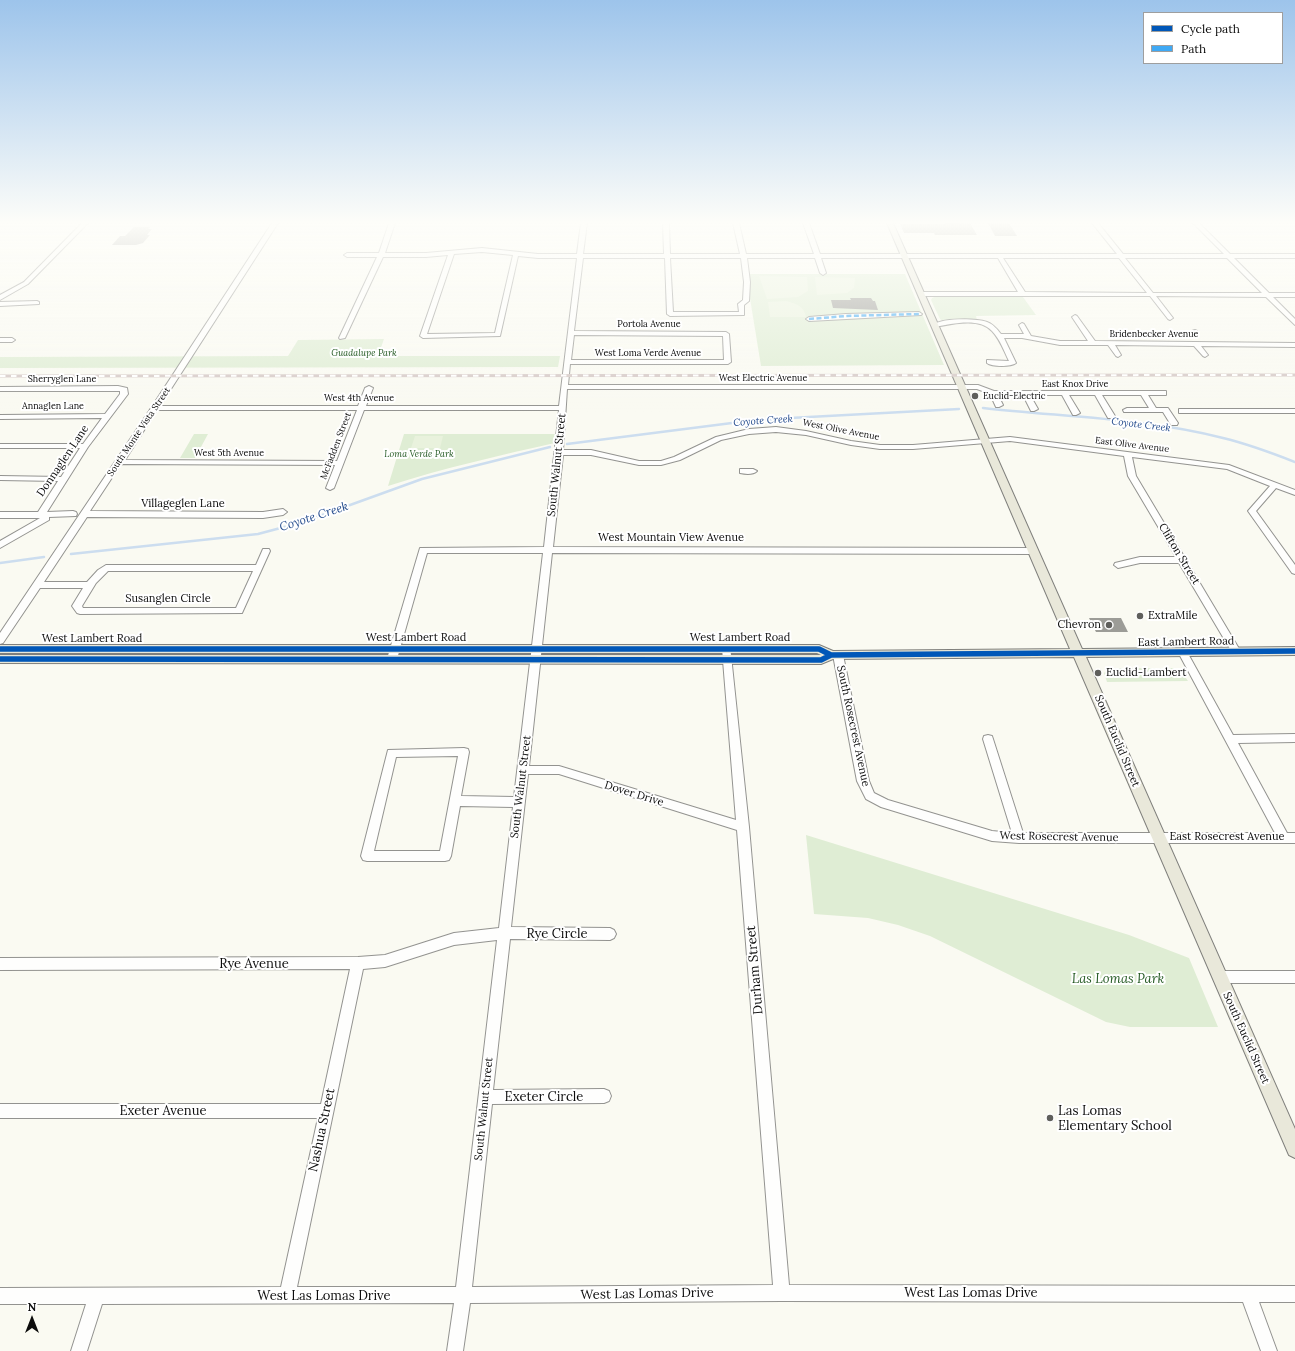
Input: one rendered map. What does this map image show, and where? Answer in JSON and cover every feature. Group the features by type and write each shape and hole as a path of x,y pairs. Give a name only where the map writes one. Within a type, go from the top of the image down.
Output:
{"main road":[{"name":"South Euclid Street","path":"918,286 970,409 1295,1149"},
{"name":"West Lambert Road","path":"0,649 394,654 728,654 821,660 835,654 1078,653"},
{"name":"East Lambert Road","path":"1078,653 1295,652"},
{"name":"West Lambert Road","path":"0,659 394,654"}],"street":[{"path":"0,298 21,286"},
{"name":"South Monte Vista Street","path":"0,641 235,286"},
{"path":"342,338 366,286"},
{"path":"440,286 422,336 498,335 509,286"},
{"name":"South Walnut Street","path":"455,1351 463,1295 524,770 560,453 564,387 576,286"},
{"path":"669,286 670,314 742,314 741,304 746,302 746,286"},
{"path":"1018,286 1023,295"},
{"path":"1145,286 1170,318"},
{"path":"1258,286 1295,323"},
{"path":"922,294 1295,295"},
{"path":"0,304 37,303"},
{"path":"809,319 846,316 919,314"},
{"path":"1075,317 1093,343"},
{"path":"935,325 962,328 992,327 1000,338 1013,363 990,363 989,361"},
{"path":"1022,325 1030,338"},
{"name":"Portola Avenue","path":"571,333 726,334 728,362"},
{"name":"Bridenbecker Avenue","path":"1000,338 1025,340 1030,338 1060,344 1295,344"},
{"path":"0,340 12,340"},
{"name":"Bridenbecker Avenue","path":"1279,343 1285,341 1295,341"},
{"path":"1110,343 1118,355"},
{"path":"1195,343 1205,355"},
{"name":"West Loma Verde Avenue","path":"567,362 728,362"},
{"name":"West Electric Avenue","path":"564,387 961,387"},
{"name":"East Knox Drive","path":"961,387 978,387 993,393 1163,393"},
{"name":"Sherryglen Lane","path":"0,389 110,388 124,390"},
{"name":"McFadden Street","path":"330,488 369,388"},
{"name":"Donnaglen Lane","path":"0,545 46,518 41,514 85,446 124,394 124,390"},
{"path":"993,393 999,405"},
{"path":"1025,393 1034,409"},
{"path":"1064,393 1076,413"},
{"path":"1097,393 1111,416"},
{"path":"1143,394 1154,410"},
{"name":"West 4th Avenue","path":"155,408 563,408"},
{"path":"1126,410 1165,410 1174,423"},
{"path":"1182,411 1295,411"},
{"name":"Annaglen Lane","path":"0,417 107,416"},
{"name":"West Olive Avenue","path":"560,453 588,452 636,462 650,464 663,463 674,461 713,441 729,436 760,430 780,429 879,447 914,447 984,439"},
{"name":"East Olive Avenue","path":"984,439 1010,439 1229,467 1295,493"},
{"path":"0,446 85,446"},
{"name":"Clifton Street","path":"1127,454 1132,476 1236,652"},
{"name":"West 5th Avenue","path":"119,462 340,463"},
{"path":"743,471 753,471"},
{"path":"0,478 63,478"},
{"path":"1275,485 1252,511 1295,571"},
{"name":"Villageglen Lane","path":"83,514 263,515 283,512"},
{"path":"0,515 73,514"},
{"name":"West Mountain View Avenue","path":"394,654 423,550 1032,551"},
{"name":"Susanglen Circle","path":"259,568 106,568 100,572 90,585 77,606 80,611 239,612 259,568 266,551"},
{"path":"1118,565 1140,560 1182,560"},
{"path":"37,585 90,585"},
{"path":"1183,652 1230,738 1290,838"},
{"name":"Durham Street","path":"728,654 782,1292"},
{"name":"South Rosecrest Avenue","path":"835,654 863,781 870,796"},
{"path":"1230,738 1295,738"},
{"path":"988,739 1019,838"},
{"path":"464,752 454,801 445,856 367,856 392,753 464,752"},
{"name":"Dover Drive","path":"524,770 559,770 743,827"},
{"name":"West Rosecrest Avenue","path":"870,796 885,804 992,836 1019,838 1159,837"},
{"path":"454,801 520,802"},
{"name":"East Rosecrest Avenue","path":"1159,837 1290,838"},
{"name":"Rye Circle","path":"504,934 610,934"},
{"name":"Rye Avenue","path":"0,964 358,963 385,961 454,940 504,934"},
{"name":"Nashua Street","path":"287,1296 358,963"},
{"path":"1220,977 1295,977"},
{"name":"Exeter Circle","path":"485,1097 604,1096"},
{"name":"Exeter Avenue","path":"0,1111 326,1111"},
{"name":"West Las Lomas Drive","path":"0,1296 96,1297 782,1292 1295,1294"},
{"path":"1248,1294 1269,1351"},
{"path":"79,1351 96,1297"}],"green space":[{"path":"748,286 910,286 944,365 761,366"},
{"path":"762,286 808,286 808,291 798,297 767,299"},
{"path":"816,286 854,286 854,288 847,293 817,295"},
{"path":"937,296 1023,297 1036,315 976,316 977,320 943,321 940,319 931,300"},
{"path":"786,301 802,308 806,317 770,317 768,302"},
{"name":"Guadalupe Park","path":"384,339 378,356 560,356 558,367 0,368 0,357 288,356 298,340"},
{"path":"194,434 208,434 195,458 180,458"},
{"name":"Loma Verde Park","path":"404,434 559,434 559,442 451,468 388,486"},
{"path":"415,436 443,436 440,448 411,448"},
{"path":"1111,668 1173,668 1181,671 1188,681 1107,682 1104,673"},
{"name":"Las Lomas Park","path":"806,835 1129,935 1189,958 1218,1027 1130,1027 1106,1022 930,936 898,925 868,918 814,914"}],"building":[{"path":"850,298 871,298 875,301 878,310 833,308 831,300 851,300"},
{"name":"Chevron","path":"1089,618 1121,618 1128,632 1096,632"}],"waterway":[{"name":"Coyote Creek","path":"983,408 1134,422 1194,431 1232,440 1295,462"},
{"name":"Coyote Creek","path":"567,444 732,423 790,418 959,409"},
{"name":"Coyote Creek","path":"71,554 258,534 303,522 422,479 550,447"},
{"name":"Coyote Creek","path":"0,563 44,557"}],"railway":[{"path":"0,376 1295,375"}],"marked path":[{"path":"809,319 846,316 919,314"}],"cycle path":[{"path":"0,649 819,649 831,655 1295,651"},
{"path":"0,659 821,660 831,655"}],"place":[{"name":"Euclid-Electric","path":"975,396"},
{"name":"ExtraMile","path":"1140,616"},
{"name":"Chevron","path":"1109,625"},
{"name":"Euclid-Lambert","path":"1098,673"},
{"name":"Las Lomas Elementary School","path":"1050,1118"}]}
